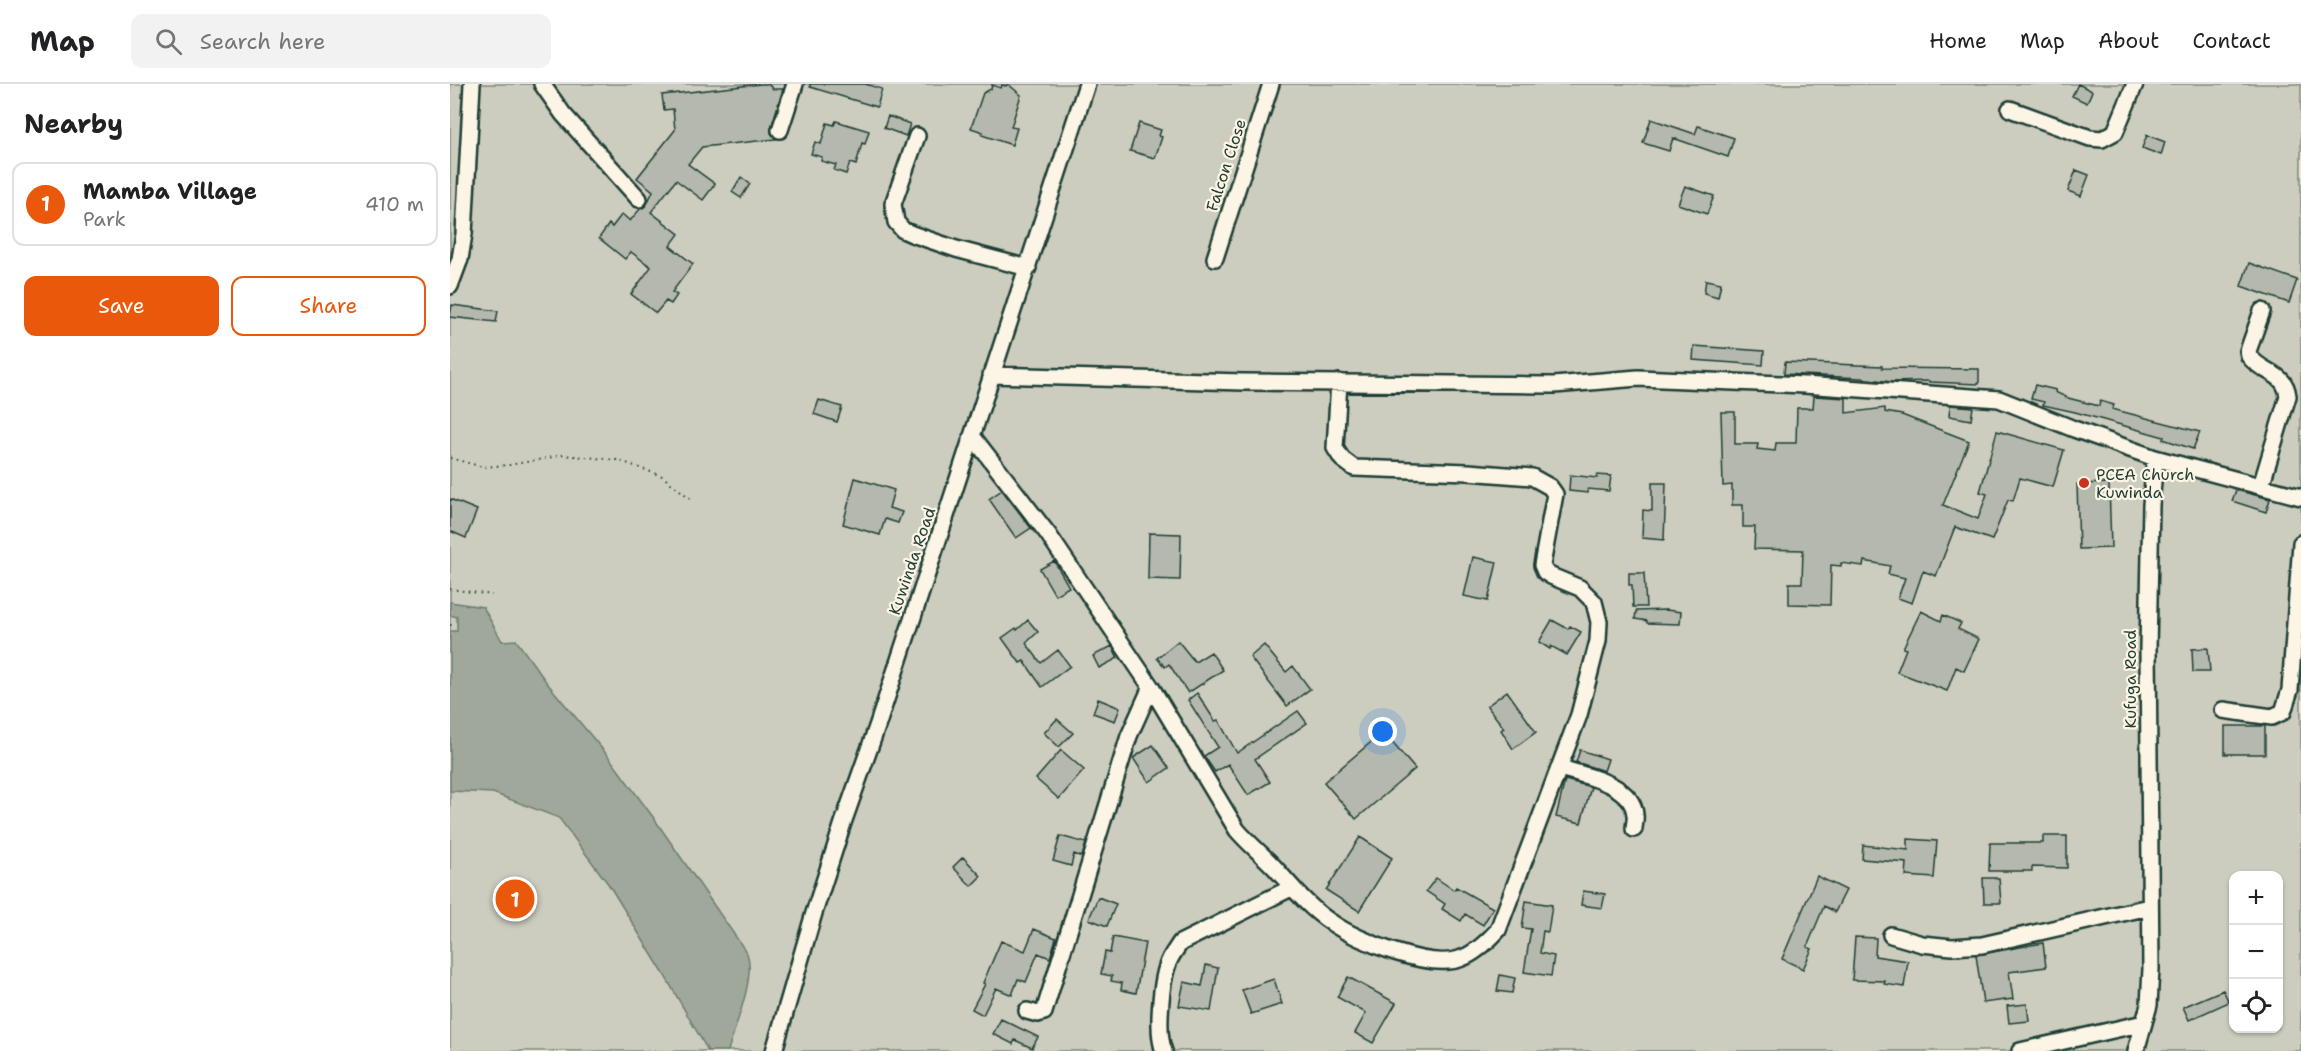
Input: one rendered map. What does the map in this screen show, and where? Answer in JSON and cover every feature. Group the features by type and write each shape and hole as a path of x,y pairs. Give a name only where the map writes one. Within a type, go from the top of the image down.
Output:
{"street":[{"path":"450,285 460,259 464,234 472,84"},
{"path":"542,84 563,114 639,199"},
{"path":"780,130 795,84"},
{"name":"Kuwinda Road","path":"774,1051 843,823 973,437 991,375 1087,84"},
{"name":"Falcon Close","path":"1215,258 1270,84"},
{"path":"2010,109 2090,138 2102,139 2115,132 2135,84"},
{"path":"917,136 893,204 896,222 903,230 912,234 956,249 1028,268"},
{"path":"2260,486 2288,396 2287,386 2282,380 2264,370 2249,356 2248,351 2262,311"},
{"path":"991,375 1243,382 1554,385 1638,378 1804,385 2000,399 2155,458 2301,497"},
{"path":"973,437 1048,534 1151,687 1237,830 1291,888 1330,922 1359,939 1412,957 1438,961 1462,959 1487,942 1498,930 1579,715 1598,641 1599,622 1594,602 1580,588 1551,576 1545,572 1542,565 1554,505 1555,494 1550,487 1532,477 1354,468 1342,459 1335,447 1339,382"},
{"name":"Kufuga Road","path":"2136,1051 2149,1005 2151,969 2148,603 2155,458"},
{"path":"2223,710 2272,717 2283,712 2290,690 2301,543"},
{"path":"1028,1011 1038,1014 1044,1012 1129,736 1151,687"},
{"path":"1560,768 1617,788 1632,804 1635,814 1634,829"},
{"path":"1164,1051 1161,1024 1164,977 1170,959 1180,943 1291,888"},
{"path":"1891,935 1922,944 1952,947 1982,945 2149,907"},
{"path":"2020,1051 2144,1023"}],"path":[{"path":"450,458 483,467 510,465 563,455 618,460 662,476 691,499"},
{"path":"450,589 492,595"}],"shaded area":[{"path":"450,84 2301,84 2301,1051 450,1051"},
{"path":"450,602 483,607 502,641 516,640 547,683 608,756 747,953 749,975 747,988 728,1051 708,1051 609,885 559,818 493,793 450,791 450,631 457,631 457,617 450,615"}],"building":[{"path":"768,84 773,89 783,89 771,128 771,133 776,139 702,147 688,164 715,184 703,200 676,180 651,212 679,234 670,246 693,264 672,292 677,295 671,304 666,301 656,313 631,294 651,267 631,252 625,259 599,238 609,224 612,227 622,214 630,221 640,209 646,206 653,191 637,178 675,130 673,109 664,110 662,95"},
{"path":"810,84 865,84 882,89 877,107 810,87"},
{"path":"1008,84 1021,95 1011,127 1017,128 1012,145 982,135 983,132 971,128 983,93 991,89 992,85 1001,88 1002,85"},
{"path":"2078,84 2092,91 2087,103 2072,96"},
{"path":"888,116 910,124 906,136 884,128"},
{"path":"1651,119 1695,134 1698,126 1734,138 1728,157 1673,138 1669,151 1643,143"},
{"path":"836,121 869,131 865,144 862,143 856,165 850,163 846,174 834,170 836,165 821,161 822,157 811,154 815,142 821,144 827,123 834,125"},
{"path":"1139,123 1161,130 1159,136 1162,137 1155,158 1130,151"},
{"path":"2147,135 2165,142 2161,155 2142,148"},
{"path":"2076,170 2089,175 2081,196 2068,191"},
{"path":"741,177 750,184 741,198 732,192"},
{"path":"1685,186 1714,196 1707,214 1678,204"},
{"path":"2249,263 2297,280 2289,303 2241,286"},
{"path":"1706,280 1721,283 1718,297 1704,293"},
{"path":"452,305 498,311 496,322 450,317"},
{"path":"1694,346 1764,351 1763,365 1693,360"},
{"path":"1785,362 1882,366 1882,368 1979,369 1979,384 1929,381 1892,382 1784,374"},
{"path":"2035,385 2056,390 2055,392 2068,398 2099,406 2100,401 2114,405 2112,409 2200,432 2193,449 2163,439 2164,437 2043,405 2044,402 2031,399"},
{"path":"1814,396 1846,398 1846,413 1885,408 1885,412 1902,415 1969,441 1943,505 1978,519 1987,494 1980,492 1997,431 2064,450 2053,487 2020,478 2013,501 2008,500 1992,540 1955,527 1936,576 1923,571 1912,603 1898,598 1905,578 1888,574 1890,566 1864,561 1863,566 1841,563 1841,566 1831,565 1830,605 1789,604 1789,583 1802,583 1803,550 1754,549 1755,527 1743,527 1743,505 1732,505 1732,485 1723,486 1721,412 1735,412 1735,444 1758,444 1757,449 1775,451 1776,443 1796,443 1797,408 1813,408"},
{"path":"819,400 842,407 837,422 814,414"},
{"path":"1950,405 1973,407 1971,420 1949,416"},
{"path":"1570,475 1597,478 1597,475 1611,476 1609,491 1588,489 1588,493 1569,491"},
{"path":"855,478 894,490 889,508 902,512 898,523 885,519 880,535 843,524"},
{"path":"1652,483 1666,483 1664,540 1642,538 1643,510 1652,511"},
{"path":"2109,483 2111,548 2079,549 2077,484"},
{"path":"1002,490 1031,528 1016,538 989,499"},
{"path":"2236,490 2270,499 2266,512 2232,501"},
{"path":"450,499 477,510 466,538 450,531"},
{"path":"1149,533 1181,534 1180,580 1148,579"},
{"path":"1473,557 1497,562 1488,601 1464,596"},
{"path":"1054,561 1069,587 1055,595 1040,569"},
{"path":"1629,573 1644,573 1646,607 1633,607"},
{"path":"1636,611 1681,612 1680,624 1647,623 1647,621 1635,619"},
{"path":"1921,611 1941,621 1943,615 1961,623 1958,629 1979,639 1964,671 1956,667 1947,691 1897,672 1906,649 1903,648"},
{"path":"1028,620 1038,632 1026,643 1041,663 1058,650 1070,666 1042,687 1024,661 1020,663 1002,638 1016,628 1017,630"},
{"path":"1552,620 1568,629 1570,626 1581,632 1567,655 1539,642"},
{"path":"1178,641 1195,662 1211,652 1223,670 1188,693 1169,664 1165,667 1157,658"},
{"path":"1264,645 1286,672 1293,666 1310,689 1287,706 1250,657"},
{"path":"1112,646 1118,658 1099,668 1093,656"},
{"path":"2208,648 2210,672 2193,672 2192,649"},
{"path":"1507,691 1536,732 1513,749 1501,730 1504,728 1487,706"},
{"path":"1197,693 1215,721 1218,720 1237,753 1298,711 1307,723 1255,759 1270,782 1248,795 1228,764 1215,772 1204,756 1218,747 1188,700"},
{"path":"1098,699 1120,708 1115,721 1093,713"},
{"path":"1057,719 1073,733 1059,747 1044,733"},
{"path":"2225,726 2265,726 2265,754 2225,754"},
{"path":"1383,732 1415,769 1356,819 1324,782"},
{"path":"1153,745 1169,768 1149,782 1133,758"},
{"path":"1061,750 1084,770 1059,799 1036,779"},
{"path":"1580,750 1608,759 1604,771 1576,762"},
{"path":"1565,780 1591,787 1581,823 1556,817"},
{"path":"1060,836 1086,843 1082,857 1074,854 1071,866 1053,861"},
{"path":"2043,836 2067,836 2067,868 2032,867 2032,871 1989,871 1990,843 2043,843"},
{"path":"1360,837 1392,858 1359,911 1326,890"},
{"path":"1908,839 1937,841 1934,878 1906,876 1907,863 1862,859 1863,845 1908,850"},
{"path":"963,857 981,876 971,886 953,867"},
{"path":"1817,876 1846,890 1835,912 1824,906 1807,947 1812,949 1803,969 1782,959"},
{"path":"1436,878 1454,890 1456,887 1493,908 1483,925 1465,914 1461,921 1442,909 1445,904 1426,891"},
{"path":"1983,878 1999,878 2001,903 1984,903"},
{"path":"1583,891 1605,894 1602,908 1581,905"},
{"path":"1098,897 1116,904 1107,926 1089,919"},
{"path":"1526,901 1552,905 1548,932 1543,931 1540,953 1554,956 1551,976 1524,972 1531,929 1522,928"},
{"path":"1034,929 1056,938 1050,958 1038,953 1026,982 1018,979 1012,995 996,988 983,1015 972,1009 985,984 983,983 1001,941 1025,951"},
{"path":"1113,937 1145,943 1136,993 1121,990 1122,983 1111,981 1112,976 1101,974 1105,952 1110,953"},
{"path":"1855,937 1876,938 1875,956 1908,961 1904,987 1884,984 1885,981 1852,980"},
{"path":"2043,943 2046,967 2009,972 2013,999 1983,1003 1976,955"},
{"path":"1206,965 1218,968 1211,1011 1179,1006 1184,982 1202,986"},
{"path":"1500,975 1515,978 1512,993 1497,991"},
{"path":"1348,977 1396,1003 1373,1043 1355,1033 1366,1013 1337,997"},
{"path":"1274,979 1282,1004 1251,1014 1242,990"},
{"path":"2223,990 2229,1002 2189,1020 2183,1007"},
{"path":"2027,1004 2029,1021 2009,1023 2007,1006"},
{"path":"1001,1019 1038,1037 1032,1048 1015,1040 1013,1044 993,1034"}],"place":[{"name":"PCEA Church Kuwinda","path":"2084,483"},
{"name":"Mamba Village","path":"515,899"}]}
